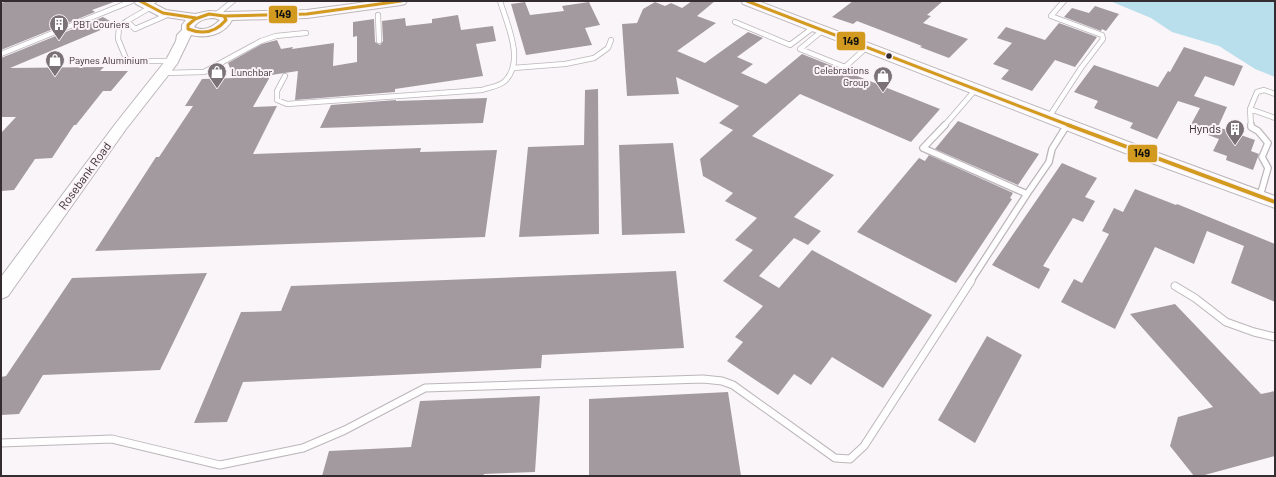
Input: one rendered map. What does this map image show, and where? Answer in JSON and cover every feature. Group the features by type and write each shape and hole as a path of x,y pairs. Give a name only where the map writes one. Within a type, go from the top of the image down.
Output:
{"main road":[{"path":"191,26 205,15 307,14 377,7 401,1"},
{"path":"747,1 1275,202"},
{"path":"148,3 174,24 191,26 196,32 213,30 233,24 281,15"},
{"path":"213,30 221,26 226,20 220,15"},
{"name":"Rosebank Road","path":"1,291 121,126 167,67 183,41 184,35 191,26"},
{"name":"Rosebank Road","path":"167,67 213,30"}],"lane":[{"path":"1,54 132,1"},
{"path":"220,15 233,1"},
{"path":"285,76 277,92 277,100 287,104 482,90 504,82 512,73 515,55 500,1"},
{"path":"1049,117 1081,68 1103,39 1102,35 1051,16 1064,1"},
{"path":"148,3 119,27 118,39 127,61 204,72 261,41 276,36 306,33"},
{"path":"377,7 379,41"},
{"path":"127,21 135,29 164,15"},
{"path":"735,22 790,45 818,29"},
{"path":"818,29 800,49 845,67 867,47"},
{"path":"513,68 565,64 594,58 608,48 611,40"},
{"path":"976,89 959,110 923,148 1027,194"},
{"path":"1260,196 1268,168 1262,157 1268,143 1258,131 1251,127 1250,109 1257,92 1264,90 1275,94"},
{"path":"1250,109 1275,118"},
{"path":"1,443 112,439 220,465 303,448 345,430 425,388 703,378 722,381 733,385 835,458 850,459 864,446 1049,162 1052,149 1068,124"},
{"path":"1268,168 1275,168"},
{"path":"1175,286 1195,298 1226,322 1254,332 1275,337"}],"water":[{"path":"1110,1 1275,1 1275,77 1255,69 1219,46 1172,32 1151,18"}],"building":[{"path":"8,1 114,2 92,10 95,12 1,50 1,3"},
{"path":"692,1 715,1 697,16 716,23 677,51 705,63 748,32 763,38 737,57 753,64 741,73 766,84 802,54 940,109 911,142 800,94 752,136 834,175 794,217 821,231 808,245 794,238 759,276 779,288 812,250 932,315 883,388 832,357 811,385 794,374 778,395 727,361 743,342 735,337 763,306 723,281 753,250 735,240 757,218 725,201 733,193 703,176 700,159 733,130 719,123 739,106 676,77 679,94 627,96 622,24 637,23 643,9 655,2 665,6 671,3 682,8"},
{"path":"853,1 943,1 927,15 931,16 923,23 968,39 949,58 857,21 853,24 832,17"},
{"path":"525,2 530,15 564,11 562,6 589,2 600,25 585,28 592,45 526,55 511,4"},
{"path":"1095,6 1119,14 1106,31 1102,29 1101,31 1064,17 1072,8 1089,13"},
{"path":"458,15 461,30 493,26 496,41 476,44 483,76 395,89 395,92 295,100 298,71 271,75 253,107 277,106 253,154 421,148 420,152 497,150 485,237 95,251 156,157 159,157 193,106 185,106 202,79 234,78 228,63 262,44 277,40 281,49 293,47 292,49 334,43 333,66 357,62 357,36 353,37 353,22 374,19 375,42 380,45 383,41 382,21 405,18 406,26 432,23 432,19"},
{"path":"103,17 115,24 10,68 104,67 100,71 128,71 111,91 103,91 76,125 74,125 52,158 35,159 14,190 1,191 1,133 16,117 1,117 1,58"},
{"path":"1059,23 1097,37 1075,67 1055,60 1032,91 1001,79 1009,70 993,64 1012,43 997,38 1006,27 1045,40"},
{"path":"1184,47 1243,66 1234,86 1205,76 1194,96 1227,107 1218,127 1255,140 1251,151 1259,154 1253,170 1226,160 1227,156 1213,151 1219,139 1189,128 1200,108 1178,101 1157,139 1130,128 1133,123 1094,108 1098,101 1074,92 1094,65 1158,87 1168,71 1170,72"},
{"path":"598,89 599,234 519,237 528,147 584,145 585,90"},
{"path":"487,98 483,123 320,128 331,105 396,100"},
{"path":"958,121 1039,154 1018,185 935,149"},
{"path":"673,143 685,233 622,235 619,145"},
{"path":"929,155 1013,193 1010,198 1012,199 956,283 857,232 919,158 925,161"},
{"path":"1062,163 1097,178 1085,197 1095,201 1083,222 1073,218 1043,266 1050,269 1039,289 992,265"},
{"path":"1135,189 1176,205 1177,204 1275,244 1275,302 1231,283 1244,246 1207,231 1194,264 1155,247 1115,329 1061,302 1074,279 1082,283 1109,234 1102,231 1114,208 1123,212"},
{"path":"676,271 684,348 542,355 541,368 243,382 227,422 194,423 241,312 281,311 291,286"},
{"path":"207,273 160,370 43,375 19,414 1,415 1,377 6,376 72,278"},
{"path":"1175,304 1261,394 1275,391 1275,456 1201,476 1194,476 1170,446 1178,417 1213,407 1130,314"},
{"path":"987,336 1022,355 975,443 938,420"},
{"path":"728,392 741,476 589,476 589,399"},
{"path":"540,396 535,472 484,474 483,476 322,476 329,451 411,447 420,401"}],"transit line":[{"name":"149","path":"140,1 163,13 196,18"},
{"name":"149","path":"224,16 307,14 401,1"},
{"name":"149","path":"747,1 1136,151 1275,202"},
{"name":"149","path":"209,14 224,16 226,20 218,27 208,32 198,32 188,29 188,25 195,19 209,14"}],"place":[{"name":"PBT Couriers","path":"59,41"},
{"name":"Paynes Aluminium","path":"55,77"},
{"name":"Lunchbar","path":"217,89"},
{"name":"Celebrations Group","path":"883,93"},
{"name":"Hynds","path":"1235,146"}]}
